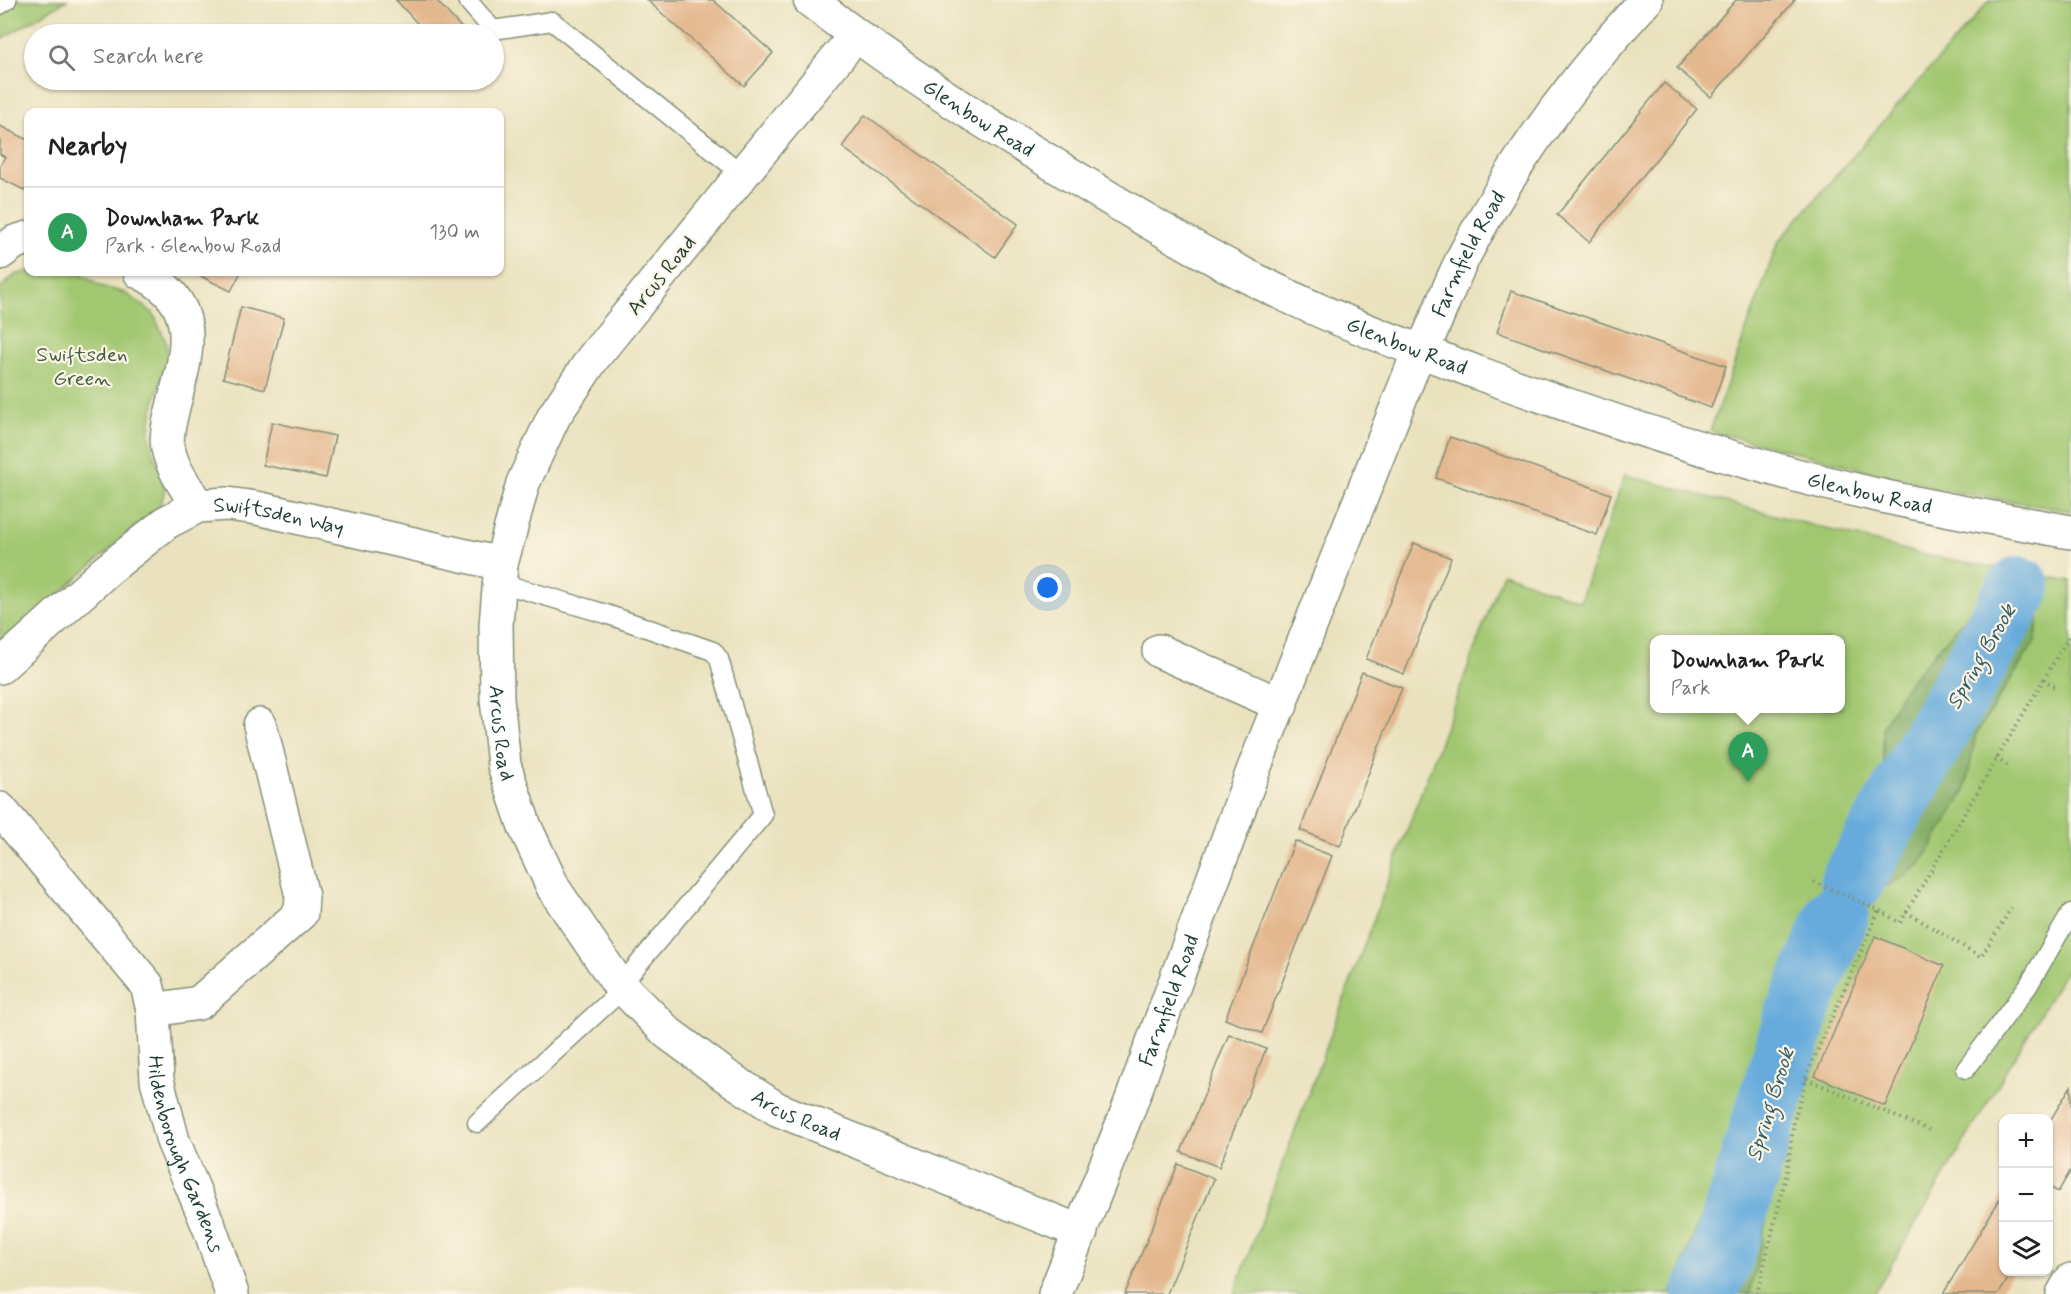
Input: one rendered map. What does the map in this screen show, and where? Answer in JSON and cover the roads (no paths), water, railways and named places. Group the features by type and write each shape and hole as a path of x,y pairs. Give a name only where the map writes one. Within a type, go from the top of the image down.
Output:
{"street":[{"name":"Glenbow Road","path":"810,0 855,36 934,91 1173,238 1272,289 1419,351 1565,405 1722,454 1869,494 2071,532"},
{"name":"Farmfield Road","path":"1055,1294 1081,1232 1253,771 1419,351 1428,338 1467,250 1533,139 1608,42 1646,0"},
{"name":"Arcus Road","path":"855,36 593,358 554,416 523,483 501,574 496,625 497,699 504,765 525,827 554,889 586,941 622,987 668,1033 726,1076 777,1109 1081,1232"},
{"path":"0,253 15,242 24,239"},
{"path":"146,276 176,298 187,324 186,359 170,419 167,448 180,478 198,506"},
{"name":"Swiftsden Way","path":"0,667 106,571 166,522 198,506 226,504 257,508 501,574"},
{"path":"1159,651 1281,705"},
{"path":"153,1010 199,1004 301,913 302,896 260,725"},
{"name":"Hildenborough Gardens","path":"2,816 147,985 153,1010 157,1080 173,1141 210,1229 232,1294"},
{"path":"2063,1294 2071,1280"}],"lane":[{"path":"0,4 7,0"},
{"path":"466,0 488,24"},
{"path":"504,28 552,21 742,174"},
{"path":"477,1123 622,987 763,815 719,659 713,651 501,574"},
{"path":"1966,1069 2028,986 2071,913"}],"waterway":[{"name":"Spring Brook","path":"1852,881 2019,588"},
{"name":"Spring Brook","path":"1704,1294 1720,1262 1797,1014 1837,916"}],"place":[{"name":"Downham Park","path":"1748,782"}],"park label":[{"name":"Swiftsden Green","path":"82,366"}]}
